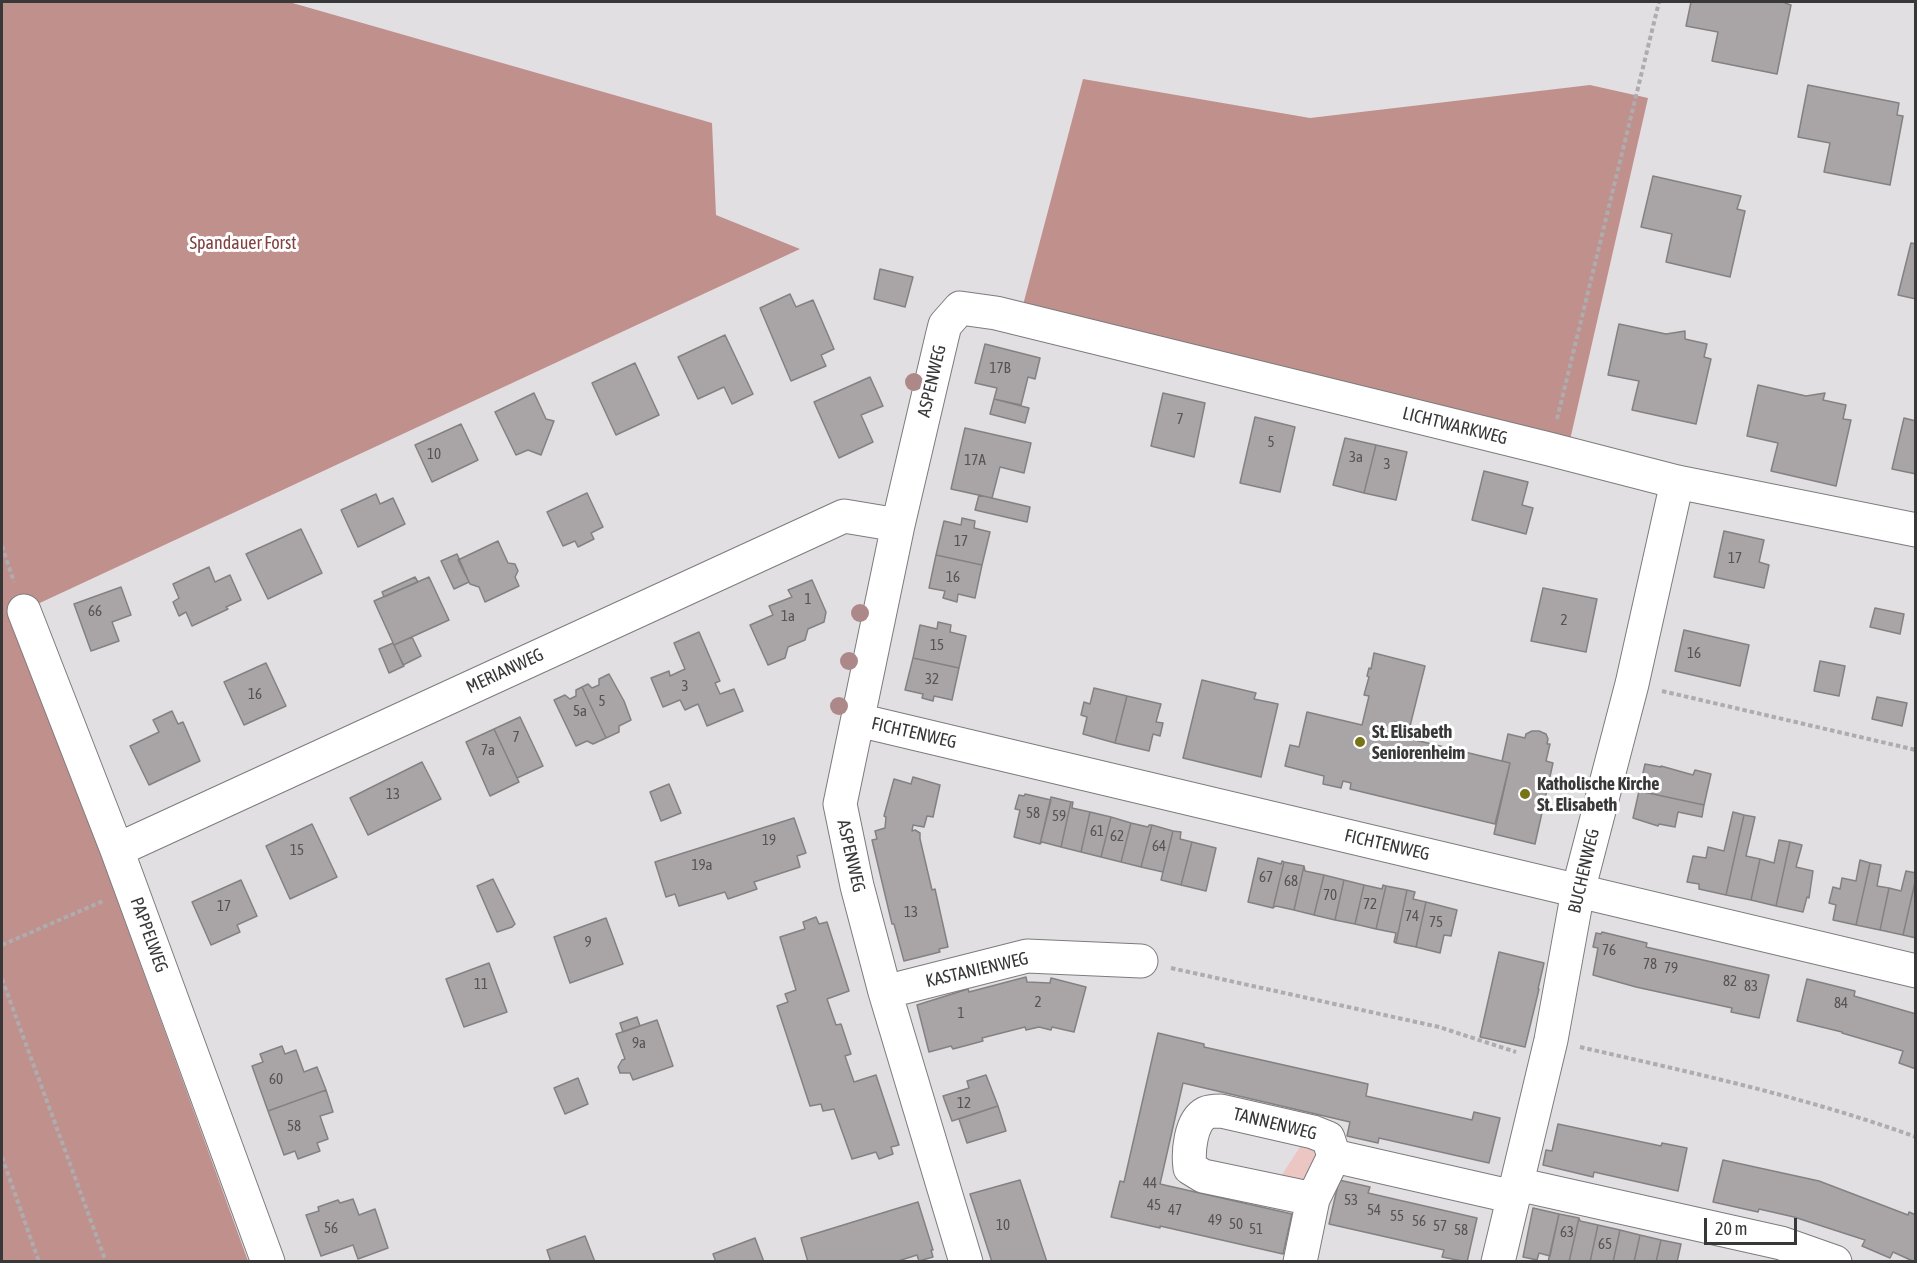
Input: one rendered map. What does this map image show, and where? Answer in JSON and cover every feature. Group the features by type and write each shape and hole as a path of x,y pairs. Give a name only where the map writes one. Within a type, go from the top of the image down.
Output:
{"street":[{"name":"ASPENWEG","path":"966,1262 885,992 857,886 840,804 898,525 945,325 960,308 996,313"},
{"name":"LICHTWARKWEG","path":"996,313 1677,482 1916,530"},
{"name":"BUCHENWEG","path":"1498,1262 1549,1051 1578,891 1632,684 1677,482"},
{"name":"MERIANWEG","path":"117,850 844,516 898,525"},
{"name":"PAPPELWEG","path":"24,611 132,889 268,1262"},
{"name":"FICHTENWEG","path":"858,720 1916,971"},
{"name":"KASTANIENWEG","path":"885,992 1027,956 1141,961"},
{"name":"TANNENWEG","path":"1313,1199 1203,1176 1190,1168 1188,1155 1196,1124 1206,1113 1221,1111 1301,1129 1328,1138 1334,1156 1780,1243 1835,1262"},
{"path":"1300,1262 1313,1199 1334,1156"}],"path":[{"path":"1549,449 1659,2"},
{"path":"1632,684 1916,750"},
{"path":"2,945 132,889"},
{"path":"1141,961 1549,1051 1766,1090 1853,1114 1916,1137"},
{"path":"2,980 106,1262"},
{"path":"2,1157 39,1262"}],"shaded area":[{"path":"1307,1136 1326,1142 1307,1190 1276,1184"}],"green space":[{"name":"Spandauer Forst","path":"2,2 289,2 712,123 716,215 800,249 14,615 248,1261 2,1262"},
{"path":"1083,79 1310,118 1590,85 1648,98 1570,440 1023,305"}],"building":[{"path":"1691,2 1785,2 1791,5 1777,74 1712,61 1718,32 1686,26"},
{"path":"1808,85 1899,103 1897,115 1903,116 1890,185 1824,172 1830,143 1798,137"},
{"path":"1653,176 1741,196 1737,209 1745,211 1730,277 1666,262 1672,234 1641,227"},
{"path":"1911,243 1916,244 1916,299 1898,295"},
{"path":"880,269 913,277 905,307 874,299"},
{"path":"790,294 796,307 813,300 834,349 821,355 826,366 791,381 760,308"},
{"path":"1619,324 1666,334 1685,331 1685,339 1707,344 1704,357 1711,359 1696,424 1632,410 1639,381 1608,375"},
{"path":"725,335 753,394 732,404 724,387 698,399 678,357"},
{"path":"985,344 1040,358 1035,379 1028,377 1021,405 994,399 997,388 975,383"},
{"path":"635,363 659,415 616,435 592,383"},
{"path":"870,377 883,406 861,415 873,442 839,458 814,402"},
{"path":"1758,385 1806,396 1825,393 1823,400 1846,405 1843,419 1851,420 1836,486 1771,471 1778,443 1747,436"},
{"path":"534,393 546,419 554,421 541,455 528,450 516,455 495,412"},
{"path":"1163,393 1205,403 1194,457 1151,446"},
{"path":"994,399 1029,408 1025,423 990,414"},
{"path":"1255,417 1295,427 1280,492 1240,483"},
{"path":"1904,418 1916,421 1916,474 1892,469"},
{"path":"461,424 478,460 432,482 415,445"},
{"path":"965,428 1031,443 1024,473 1000,467 992,498 951,489"},
{"path":"1345,438 1376,445 1364,493 1333,485"},
{"path":"1376,445 1407,452 1396,500 1364,493"},
{"path":"1484,471 1528,482 1522,505 1533,508 1526,534 1472,520"},
{"path":"587,493 603,527 591,533 594,539 578,547 575,541 563,546 547,512"},
{"path":"376,494 380,504 393,498 405,524 358,547 341,510"},
{"path":"979,495 1030,507 1027,522 975,510"},
{"path":"962,518 975,521 974,528 990,532 982,565 936,555 944,521 961,525"},
{"path":"301,529 322,573 268,599 246,554"},
{"path":"1724,531 1764,540 1759,562 1769,565 1764,588 1714,577"},
{"path":"498,541 508,563 515,564 518,571 515,577 519,586 485,602 479,587 470,584 458,560"},
{"path":"457,554 469,582 454,589 441,561"},
{"path":"936,555 982,565 975,598 958,594 957,602 943,598 945,591 929,588"},
{"path":"209,567 215,582 230,575 241,600 226,607 228,609 192,626 186,612 179,616 173,602 179,598 173,584"},
{"path":"415,577 418,582 384,597 382,592"},
{"path":"429,577 449,620 394,645 374,601"},
{"path":"812,580 826,612 824,622 808,629 805,640 788,647 785,658 768,665 750,625 773,615 769,606 792,597 788,590"},
{"path":"121,587 131,615 112,622 119,641 91,651 74,604"},
{"path":"1543,588 1597,599 1586,652 1531,641"},
{"path":"1875,608 1904,614 1900,634 1870,627"},
{"path":"938,622 951,625 950,632 966,636 959,668 913,658 920,625 937,629"},
{"path":"1684,630 1749,645 1740,686 1675,671"},
{"path":"699,632 720,681 715,683 720,694 734,689 743,711 707,726 698,704 685,710 680,700 663,707 651,678 669,671 670,676 685,669 674,643"},
{"path":"412,637 421,656 403,665 394,645"},
{"path":"393,643 404,666 389,673 379,649"},
{"name":"St. Elisabeth Seniorenheim","path":"1374,653 1425,666 1407,738 1510,763 1495,824 1350,789 1351,783 1343,781 1341,788 1323,784 1324,776 1285,766 1290,745 1299,747 1307,712 1362,725 1369,696 1364,695 1369,677 1367,676"},
{"path":"913,658 959,668 952,700 934,696 933,701 922,698 923,694 905,690"},
{"path":"1820,661 1845,666 1839,696 1814,691"},
{"path":"266,663 286,706 244,725 224,682"},
{"path":"609,674 624,701 631,720 619,726 619,732 606,738 582,687 588,684 592,688 599,685 599,679"},
{"path":"1202,680 1256,693 1254,699 1278,704 1261,777 1183,758"},
{"path":"582,687 606,738 593,744 587,741 576,746 554,700 565,695 570,699 576,696 576,690"},
{"path":"1094,688 1127,696 1115,743 1083,734 1087,717 1081,715 1084,702 1090,704"},
{"path":"1127,696 1161,704 1156,722 1163,723 1160,736 1153,734 1149,751 1115,743"},
{"path":"1877,697 1907,703 1902,726 1872,719"},
{"path":"172,711 178,724 183,722 200,761 149,785 130,746 159,732 153,720"},
{"path":"520,717 543,766 517,778 494,729"},
{"path":"494,729 519,782 490,796 466,742"},
{"name":"Katholische Kirche St. Elisabeth","path":"1532,731 1546,734 1547,744 1550,744 1546,761 1553,763 1535,844 1494,834 1510,763 1502,761 1508,734 1525,738 1526,734"},
{"path":"422,762 441,799 368,835 350,798"},
{"path":"1645,764 1693,775 1695,770 1711,774 1704,805 1639,791"},
{"path":"913,777 940,785 933,817 927,816 924,827 913,825 912,831 920,833 932,890 935,889 948,947 939,949 940,952 904,961 894,924 892,924 872,840 877,839 875,831 885,828 886,817 884,816 894,779 911,784"},
{"path":"669,784 681,813 661,821 650,792"},
{"path":"1639,791 1704,805 1702,817 1678,812 1675,827 1659,824 1658,826 1633,818"},
{"path":"1025,794 1051,800 1040,844 1014,837 1020,810 1015,809 1019,795 1024,796"},
{"path":"1051,797 1071,802 1061,847 1042,842 1040,844"},
{"path":"1071,802 1073,802 1072,808 1090,812 1081,852 1061,847"},
{"path":"1090,812 1111,817 1101,857 1081,852"},
{"path":"1733,812 1744,815 1726,895 1699,889 1699,884 1687,882 1693,856 1706,858 1708,847 1724,851"},
{"path":"1744,815 1755,817 1746,856 1760,859 1751,900 1726,895"},
{"path":"1111,817 1131,823 1121,862 1101,857"},
{"path":"794,818 806,853 797,856 800,867 754,882 757,889 728,899 725,892 679,906 675,894 666,897 655,862"},
{"path":"1131,823 1148,827 1152,825 1141,867 1121,862"},
{"path":"312,824 337,877 290,899 266,846"},
{"path":"1152,825 1173,831 1163,872 1141,867"},
{"path":"1173,831 1181,832 1180,839 1192,842 1181,885 1161,880"},
{"path":"1779,840 1790,842 1776,906 1751,900 1760,859 1774,863"},
{"path":"1192,842 1216,848 1206,891 1181,885"},
{"path":"1790,842 1802,845 1796,867 1813,871 1809,898 1807,897 1803,912 1776,906"},
{"path":"1258,858 1281,864 1282,861 1284,862 1273,908 1248,902"},
{"path":"1860,860 1870,863 1856,925 1833,920 1836,905 1829,903 1833,887 1840,889 1842,878 1856,881"},
{"path":"1284,862 1304,866 1294,910 1276,906 1273,908"},
{"path":"1870,863 1881,865 1877,886 1889,888 1880,930 1856,925"},
{"path":"1304,866 1305,871 1324,875 1314,915 1294,910"},
{"path":"1906,871 1916,873 1916,878 1903,935 1880,930 1889,888 1901,891"},
{"path":"1324,875 1344,880 1335,920 1314,915"},
{"path":"1916,878 1916,938 1903,935"},
{"path":"493,879 515,924 497,932 477,886"},
{"path":"241,880 257,916 237,925 240,932 211,945 192,902"},
{"path":"1344,880 1364,885 1355,924 1335,920"},
{"path":"1364,885 1382,889 1383,885 1386,886 1376,929 1355,924"},
{"path":"1386,886 1407,890 1396,943 1394,942 1396,933 1376,929"},
{"path":"1407,890 1415,892 1413,899 1426,902 1416,947 1396,943"},
{"path":"1426,902 1457,910 1451,936 1444,935 1440,953 1416,947"},
{"path":"816,917 819,924 827,922 849,991 827,999 836,1025 841,1024 851,1054 845,1056 854,1082 876,1075 899,1145 891,1147 893,1154 879,1159 876,1152 852,1159 834,1109 823,1111 821,1104 810,1106 777,1006 788,1002 785,994 796,990 780,937 805,929 803,922"},
{"path":"606,918 623,964 570,983 554,937"},
{"path":"1602,932 1647,943 1646,947 1769,975 1759,1018 1731,1012 1732,1008 1593,975 1598,948 1593,947 1596,933 1601,934"},
{"path":"1499,952 1544,963 1525,1047 1480,1037"},
{"path":"489,963 507,1012 464,1027 446,979"},
{"path":"1026,977 1027,982 1050,983 1051,978 1086,987 1074,1032 1052,1027 1051,1030 1039,1027 1026,1030 1025,1027 982,1038 983,1041 953,1049 951,1046 929,1052 917,1005 968,989 969,992"},
{"path":"1807,979 1855,991 1854,996 1916,1014 1916,1069 1899,1063 1903,1051 1797,1021"},
{"path":"637,1017 640,1026 623,1032 620,1023"},
{"path":"657,1020 673,1066 633,1080 630,1073 620,1073 618,1067 625,1059 616,1034"},
{"path":"1158,1033 1204,1044 1204,1047 1368,1084 1366,1096 1472,1120 1474,1112 1500,1118 1489,1163 1379,1138 1378,1143 1347,1136 1350,1122 1183,1083 1160,1184 1292,1214 1283,1254 1111,1217 1120,1181 1124,1182"},
{"path":"282,1046 285,1054 296,1050 304,1072 317,1067 326,1090 268,1111 252,1066 263,1062 260,1054"},
{"path":"986,1075 998,1106 952,1121 943,1096 969,1088 967,1081"},
{"path":"578,1078 588,1104 565,1114 554,1088"},
{"path":"326,1090 333,1112 320,1116 328,1139 317,1143 320,1151 298,1159 295,1151 284,1155 268,1111"},
{"path":"998,1106 1006,1131 967,1143 959,1119"},
{"path":"1558,1124 1661,1146 1662,1143 1687,1148 1678,1191 1594,1172 1593,1177 1543,1165 1546,1150 1552,1151"},
{"path":"1723,1160 1819,1181 1908,1215 1909,1212 1916,1215 1915,1262 1893,1252 1890,1258 1862,1246 1865,1240 1794,1217 1713,1202"},
{"path":"1020,1180 1047,1262 992,1262 970,1194"},
{"path":"1339,1180 1370,1187 1368,1193 1477,1218 1467,1262 1442,1257 1444,1250 1329,1224"},
{"path":"353,1199 359,1215 375,1209 388,1248 358,1259 353,1245 321,1256 306,1215 319,1211 318,1207 338,1200 340,1203"},
{"path":"918,1202 933,1250 931,1250 933,1257 919,1261 917,1255 895,1262 808,1262 801,1238"},
{"path":"1533,1208 1559,1214 1550,1256 1539,1253 1537,1260 1523,1257"},
{"path":"1559,1214 1579,1218 1569,1262 1548,1262"},
{"path":"1579,1218 1580,1221 1598,1225 1590,1262 1569,1262"},
{"path":"1598,1225 1620,1230 1613,1262 1590,1262"},
{"path":"1620,1230 1640,1235 1634,1262 1613,1262"},
{"path":"1640,1235 1661,1240 1656,1262 1634,1262"},
{"path":"585,1236 595,1262 551,1262 547,1250"},
{"path":"755,1238 764,1262 716,1262 713,1254"},
{"path":"1661,1240 1681,1244 1677,1262 1656,1262"}],"place":[{"name":"St. Elisabeth Seniorenheim","path":"1360,742"},
{"name":"Katholische Kirche St. Elisabeth","path":"1525,794"}]}
